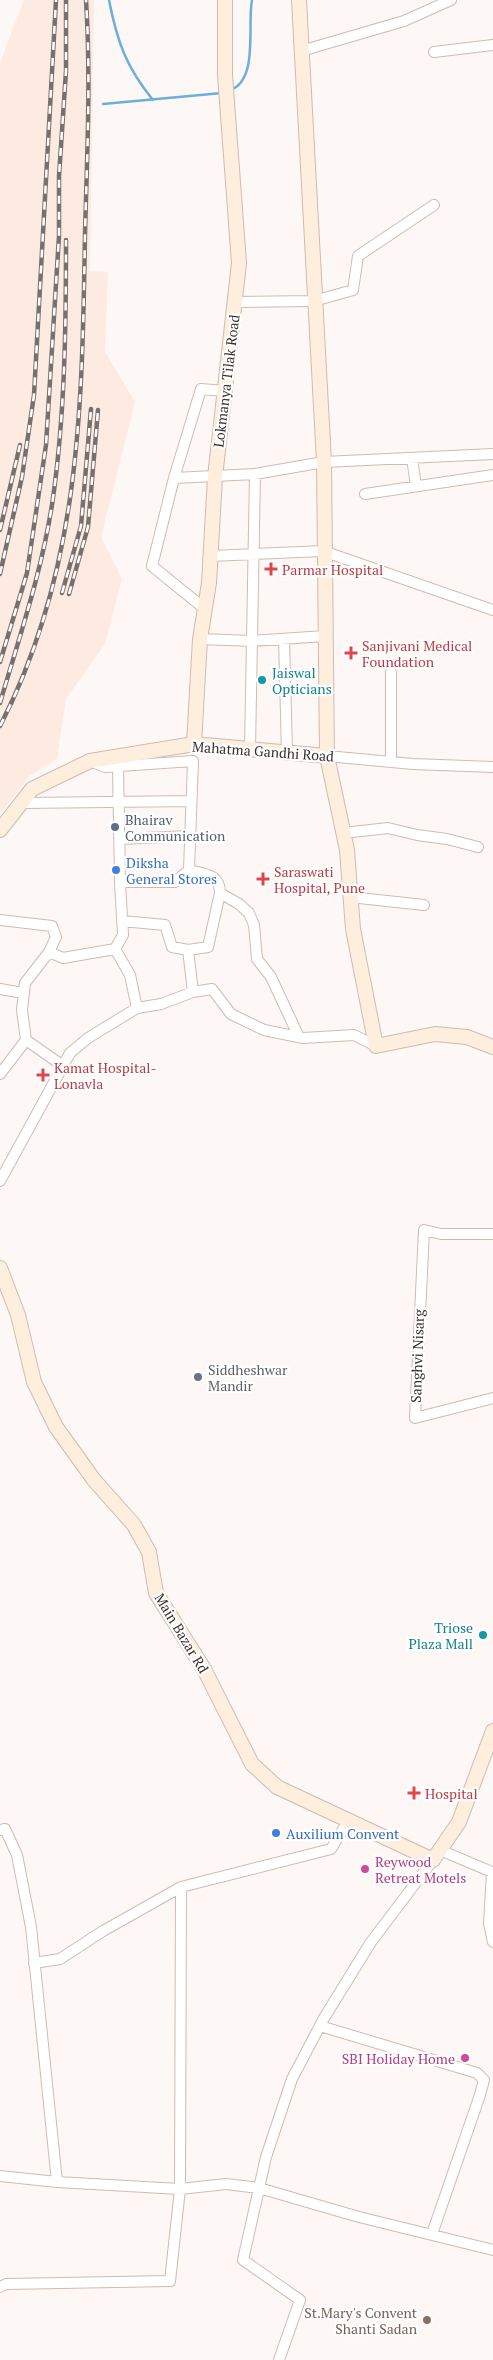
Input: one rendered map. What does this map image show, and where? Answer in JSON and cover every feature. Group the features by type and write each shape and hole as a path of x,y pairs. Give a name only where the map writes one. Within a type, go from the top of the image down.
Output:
{"main road":[{"name":"Lokmanya Tilak Road","path":"194,744 200,640 211,556 215,477 239,263 225,75 225,0"},
{"path":"299,0 324,462 323,551 327,756 343,832 353,929 376,1046 435,1034 467,1037 493,1047"},
{"name":"Mahatma Gandhi Road","path":"0,830 32,790 90,761 194,744 327,756"},
{"name":"Main Bazar Rd","path":"0,1268 18,1315 34,1382 56,1427 94,1480 134,1525 149,1552 156,1593 204,1669 252,1764 277,1787 348,1821 437,1855"},
{"path":"437,1855 459,1822 493,1731"}],"street":[{"path":"301,51 404,21 451,0"},
{"path":"434,52 493,45"},
{"path":"236,302 314,302 353,290 358,256 434,205"},
{"path":"204,609 152,566 174,478 201,389 225,391"},
{"path":"174,478 255,474 324,462 493,454"},
{"path":"412,458 416,486"},
{"path":"250,749 255,474"},
{"path":"365,494 493,475"},
{"path":"211,556 323,551 493,610"},
{"path":"200,640 252,641 325,636"},
{"path":"284,639 287,752"},
{"path":"391,672 391,762"},
{"name":"Lokmanya Tilak Road","path":"189,870 194,744"},
{"name":"Mahatma Gandhi Road","path":"327,756 391,762 493,767"},
{"path":"90,761 105,767 193,761"},
{"path":"115,949 123,935 118,766"},
{"path":"23,803 191,801"},
{"path":"343,832 388,828 416,835 447,838 478,847"},
{"path":"120,839 190,836"},
{"path":"120,882 175,882 189,870 213,876 220,885 220,893 208,947 188,950 172,947 165,925 122,921"},
{"path":"220,893 239,904 249,913 254,925 257,959 271,977 299,1037"},
{"path":"350,897 403,901 424,905"},
{"path":"0,920 52,926 56,937 49,952 25,982 22,1010 26,1040 0,1074"},
{"path":"49,952 63,958 115,949"},
{"path":"115,949 130,975 137,1008"},
{"path":"188,950 194,992"},
{"path":"0,989 23,993"},
{"path":"0,1181 70,1053 82,1043 137,1008 161,1004 194,992 212,989 231,1014 264,1030 299,1037 354,1035 376,1046"},
{"path":"26,1040 63,1066"},
{"name":"Sanghvi Nisarg","path":"493,1234 440,1234 424,1230 414,1418 493,1398"},
{"path":"34,1963 60,1959 103,1931 181,1887 331,1850 348,1821"},
{"path":"0,1830 6,1829 17,1855 30,1927 57,2182"},
{"path":"279,2360 300,2300 243,2260 266,2157 292,2079 320,2026 371,1942 437,1855 492,1872 489,1924 493,1942"},
{"path":"0,2287 6,2284 170,2281 180,2189 181,1887"},
{"path":"320,2026 477,2073 484,2080 432,2234"},
{"path":"0,2176 57,2182 180,2189 226,2184 259,2188 359,2217 493,2250"}],"shaded area":[{"path":"24,0 94,0 90,271 108,272 105,352 135,402 101,537 122,579 105,644 66,699 57,759 29,776 0,814 0,63"}],"waterway":[{"path":"109,0 115,28 129,65 153,100"},
{"path":"230,90 239,85 245,76 248,64 252,0"},
{"path":"103,104 222,93"}],"railway":[{"path":"0,574 22,477 34,395 56,0"},
{"path":"0,662 27,573 46,445 59,236 59,176 66,71 66,0"},
{"path":"0,726 27,667 47,607 62,547 72,486 78,424 84,298 88,146 86,0"},
{"path":"0,703 37,576 53,498 62,402 66,240"},
{"path":"62,593 81,526 91,409"},
{"path":"69,594 88,527 98,410"},
{"path":"0,530 20,445"}],"place":[{"name":"Parmar Hospital","path":"271,569"},
{"name":"Sanjivani Medical Foundation","path":"351,653"},
{"name":"Jaiswal Opticians","path":"262,680"},
{"name":"Bhairav Communication","path":"115,827"},
{"name":"Diksha General Stores","path":"116,870"},
{"name":"Saraswati Hospital, Pune","path":"263,879"},
{"name":"Kamat Hospital- Lonavla","path":"43,1075"},
{"name":"Siddheshwar Mandir","path":"198,1377"},
{"name":"Triose Plaza Mall","path":"483,1635"},
{"name":"Hospital","path":"414,1793"},
{"name":"Auxilium Convent","path":"276,1833"},
{"name":"Reywood Retreat Motels","path":"365,1869"},
{"name":"SBI Holiday Home","path":"465,2058"},
{"name":"St.Mary's Convent Shanti Sadan","path":"427,2320"}]}
